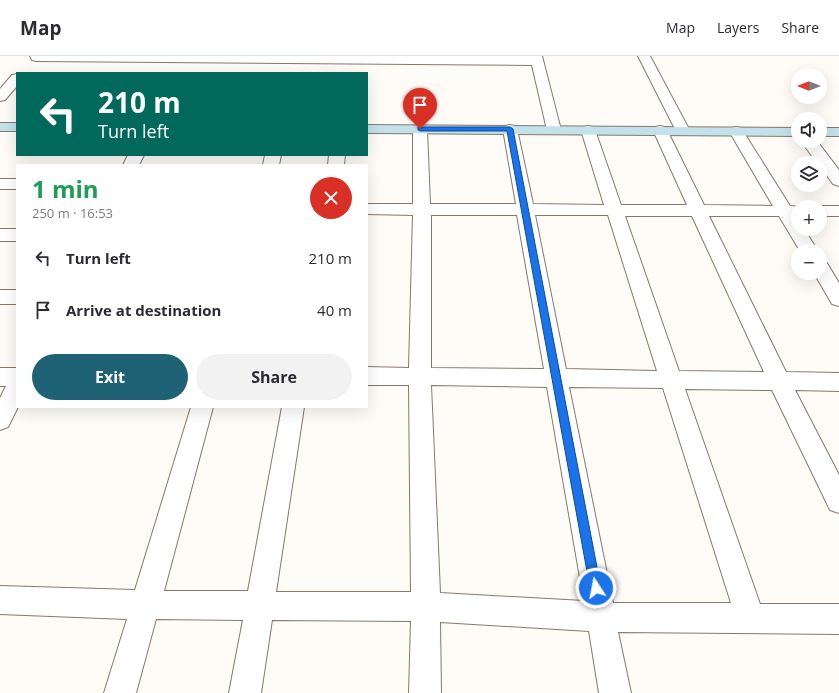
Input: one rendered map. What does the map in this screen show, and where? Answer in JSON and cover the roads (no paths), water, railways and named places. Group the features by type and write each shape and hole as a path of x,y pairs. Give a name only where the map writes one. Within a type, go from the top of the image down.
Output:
{"main road":[{"path":"0,127 16,127"},
{"path":"368,129 791,132"},
{"path":"827,132 839,132"}],"street":[{"path":"644,56 683,131"},
{"path":"22,72 37,57 186,61 345,58 536,59 554,130"},
{"path":"0,97 10,81"},
{"path":"420,129 422,209 420,377 426,607 425,693"},
{"path":"510,129 615,693"},
{"path":"588,130 751,618"},
{"path":"660,130 779,381 839,502"},
{"path":"736,131 791,211"},
{"path":"814,148 839,181"},
{"path":"0,184 16,184"},
{"path":"368,209 791,211"},
{"path":"827,211 839,211"},
{"path":"0,235 16,235"},
{"path":"827,279 839,299"},
{"path":"0,298 16,298"},
{"path":"368,376 839,382"},
{"path":"0,377 16,377"},
{"path":"0,420 16,389"},
{"path":"120,693 202,408"},
{"path":"245,693 293,408"},
{"path":"0,600 145,605 426,607 601,617 839,619"}]}
